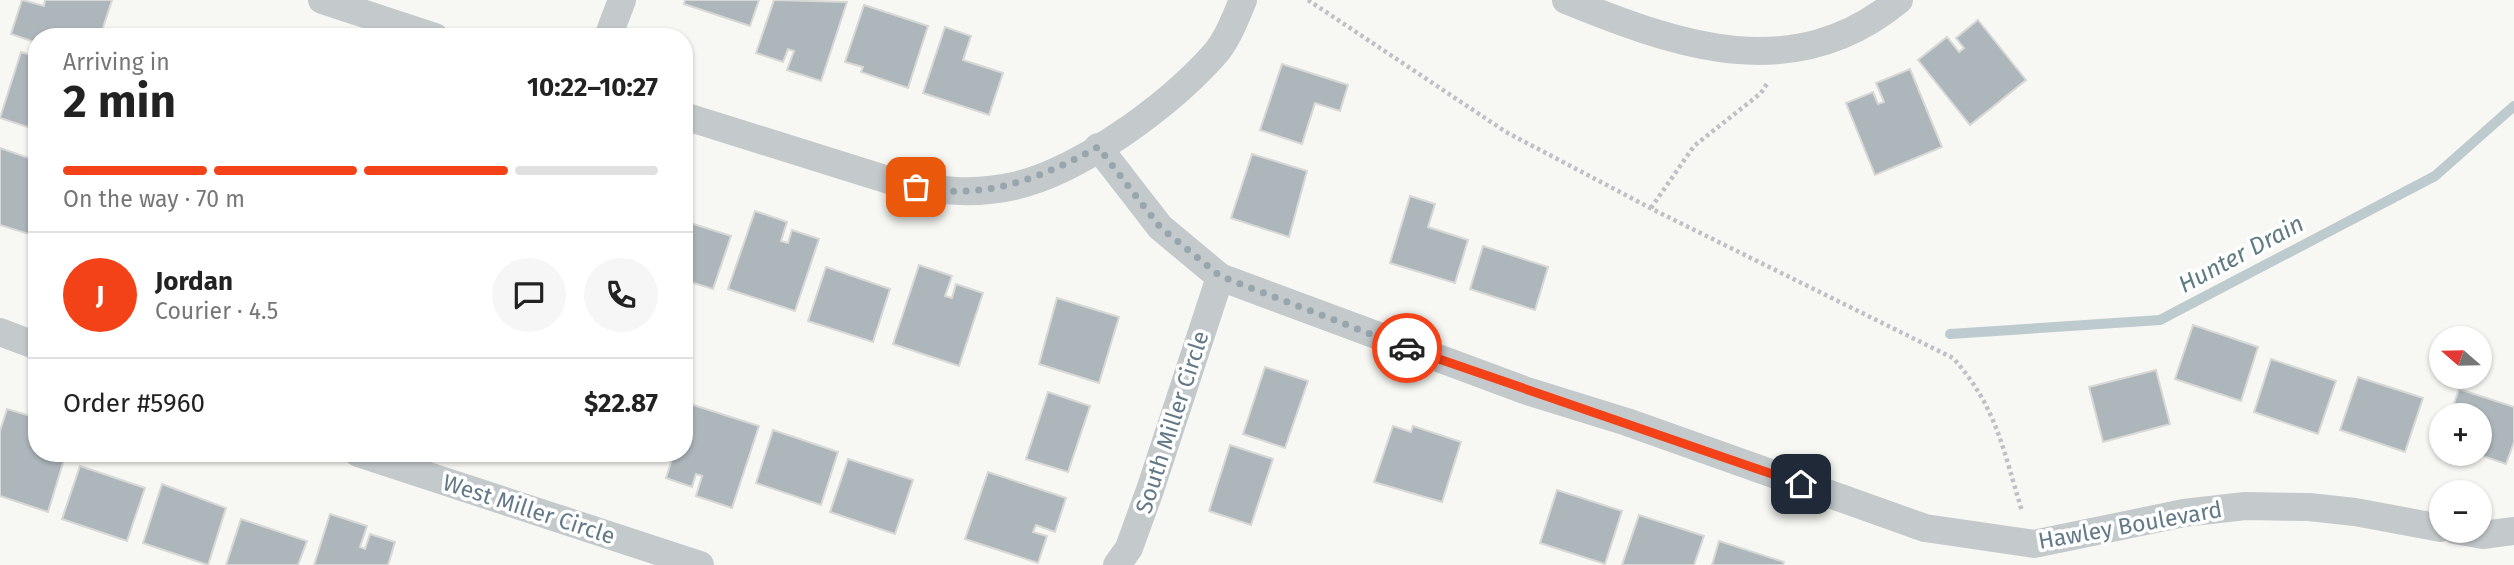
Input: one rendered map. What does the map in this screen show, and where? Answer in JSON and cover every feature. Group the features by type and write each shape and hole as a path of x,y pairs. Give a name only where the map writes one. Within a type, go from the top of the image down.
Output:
{"street":[{"path":"322,0 408,28"},
{"path":"611,28 622,0"},
{"path":"693,119 898,183 933,191 971,192 1016,186 1056,170 1158,109 1215,55 1243,0"},
{"path":"1566,0 1699,46 1748,53 1789,51 1846,34 1882,14 1899,0"},
{"name":"Hawley Boulevard","path":"1098,147 1160,227 1220,276 1524,390 1627,422 1926,528 2034,544 2183,513 2245,506 2344,510 2429,526"},
{"name":"South Miller Circle","path":"1117,565 1129,548 1150,490 1220,276"},
{"path":"0,332 28,343"},
{"name":"West Miller Circle","path":"385,462 700,565"},
{"path":"2492,534 2514,531"}],"path":[{"path":"1308,0 1506,132 1651,208 1953,358 1975,382 1990,408 2034,544"},
{"path":"1651,208 1694,146 1760,93 1789,51"}],"building":[{"path":"22,0 44,6 45,0 112,0 103,28 28,28 28,40 11,34"},
{"path":"685,0 759,0 750,26 684,4"},
{"path":"774,0 847,2 821,81 787,70 794,51 788,49 783,62 756,53"},
{"path":"864,5 928,26 908,88 861,72 863,67 845,62"},
{"path":"1978,20 2026,80 1970,125 1918,60 1947,37 1959,52 1964,48 1956,38"},
{"path":"945,27 971,36 963,60 1003,73 989,115 923,93"},
{"path":"21,52 28,54 28,127 0,118"},
{"path":"1282,64 1348,85 1340,111 1315,103 1302,144 1260,130"},
{"path":"1910,69 1942,147 1875,175 1846,103 1873,92 1878,104 1884,102 1876,83"},
{"path":"0,148 28,158 28,234 0,225"},
{"path":"1252,154 1307,171 1289,237 1231,218"},
{"path":"1410,196 1435,204 1428,227 1468,240 1455,283 1390,263"},
{"path":"755,211 787,222 781,241 788,243 792,230 819,239 795,311 728,289"},
{"path":"693,224 731,236 713,289 693,283"},
{"path":"1483,246 1548,267 1535,310 1470,289"},
{"path":"919,265 952,276 945,296 952,298 956,284 983,293 959,366 893,344"},
{"path":"826,267 890,289 873,342 808,321"},
{"path":"1057,298 1119,317 1099,383 1039,364"},
{"path":"2193,325 2258,347 2241,401 2175,379"},
{"path":"2271,359 2336,381 2318,434 2254,412"},
{"path":"1265,367 1308,381 1285,448 1243,434"},
{"path":"2156,370 2170,424 2103,442 2089,387"},
{"path":"2358,377 2423,398 2405,452 2340,430"},
{"path":"2459,389 2514,407 2514,442 2506,464 2492,459 2492,403 2454,403"},
{"path":"1048,392 1090,406 1068,472 1026,459"},
{"path":"693,405 759,426 732,508 696,496 702,476 696,474 692,487 666,478 671,462 693,462"},
{"path":"7,409 28,415 28,462 63,462 48,512 0,496 0,431"},
{"path":"1393,426 1411,432 1413,426 1461,442 1442,502 1374,482"},
{"path":"773,430 838,452 821,505 756,483"},
{"path":"1230,445 1273,459 1251,525 1209,511"},
{"path":"848,459 913,480 895,534 830,512"},
{"path":"80,466 145,488 127,541 62,519"},
{"path":"988,472 1066,498 1055,532 1036,525 1033,532 1047,536 1038,563 965,539"},
{"path":"162,484 226,508 208,565 143,543"},
{"path":"1557,490 1622,511 1605,564 1540,543"},
{"path":"330,514 367,526 360,547 365,549 370,534 395,542 388,565 314,565"},
{"path":"1639,515 1704,536 1694,565 1622,565"},
{"path":"241,519 307,541 298,565 226,565"},
{"path":"1719,541 1784,562 1783,565 1712,565"}],"waterway":[{"name":"Hunter Drain","path":"1950,334 2160,320 2435,176 2514,106"}],"way so far":[{"path":"916,187 933,191 971,192 1016,186 1056,170 1098,147 1160,227 1220,276 1407,348"}],"route":[{"path":"1407,348 1801,484"}]}
